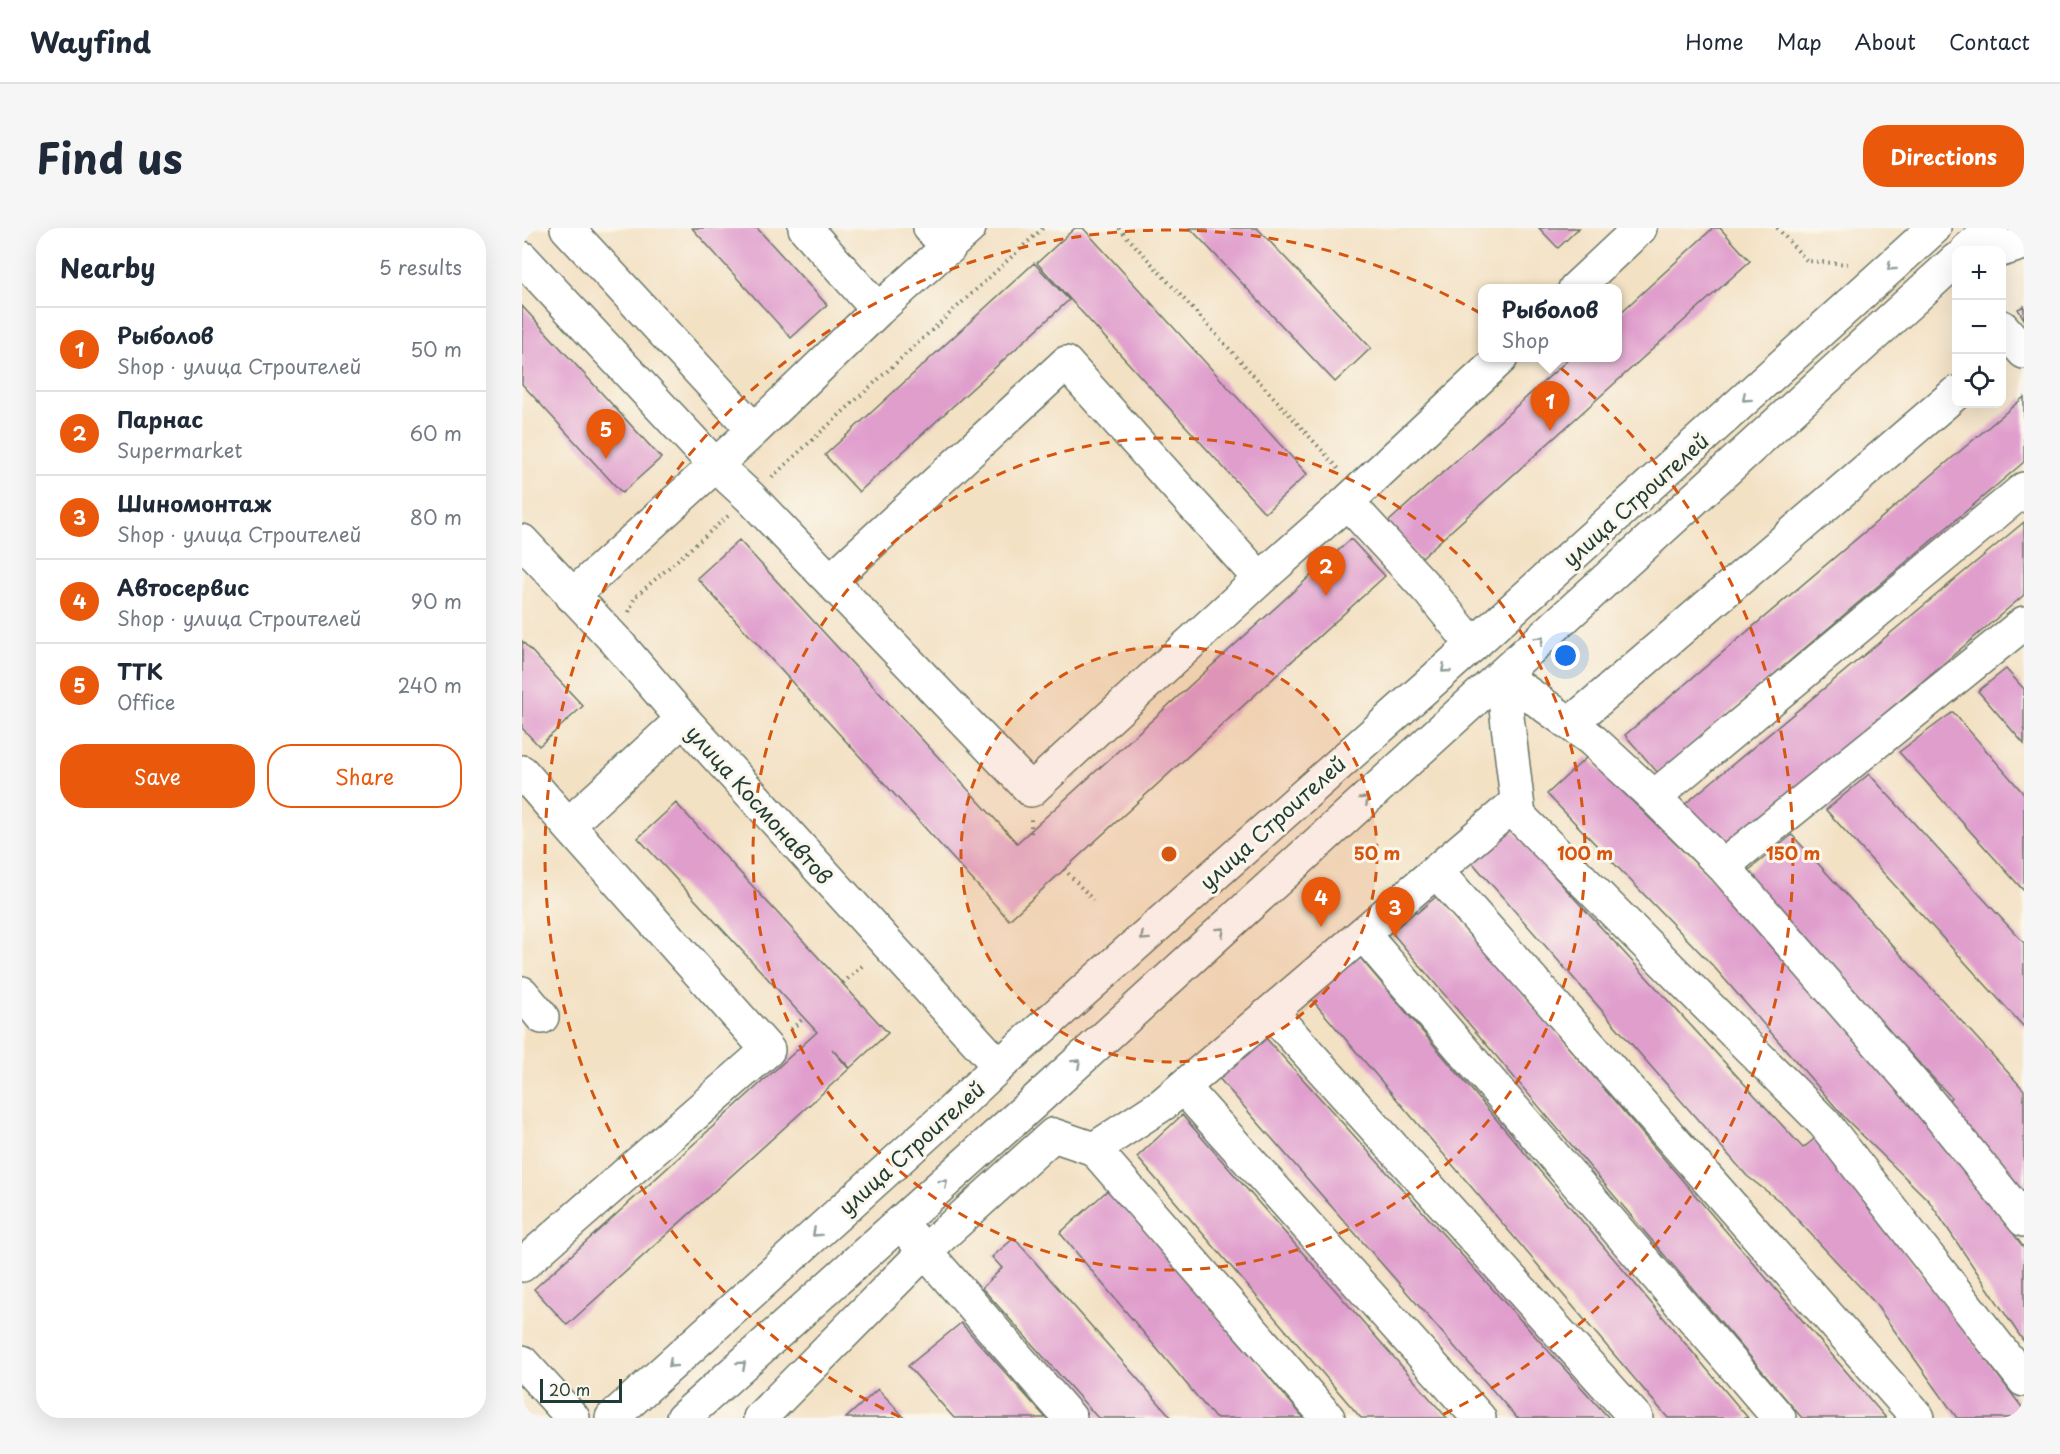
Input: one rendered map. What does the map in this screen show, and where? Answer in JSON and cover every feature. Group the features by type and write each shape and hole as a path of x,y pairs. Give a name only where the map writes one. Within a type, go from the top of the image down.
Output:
{"main road":[{"path":"567,228 754,430"},
{"path":"805,228 878,310"},
{"path":"1579,284 1640,228"},
{"name":"улица Строителей","path":"612,1418 999,1066 1473,645 1934,228"},
{"name":"улица Строителей","path":"1974,246 1992,228"},
{"path":"572,596 754,430 878,310 949,235"},
{"path":"2006,248 2024,243"},
{"path":"522,258 715,465 750,497 831,580 1031,790 1353,496 1496,362"},
{"name":"улица Строителей","path":"683,1418 1952,269"},
{"path":"831,580 1066,363 1260,579"},
{"path":"1570,724 1952,396"},
{"path":"1654,796 2024,489"},
{"path":"1353,496 1473,645 1502,675 1590,738 1654,796 1723,866 1923,1095 2024,1220"},
{"name":"улица Космонавтов","path":"522,541 616,641 683,719 1034,1102"},
{"path":"1723,866 2024,623"},
{"path":"1502,675 1519,816 1824,1124 2024,1380"},
{"path":"568,825 683,719"},
{"path":"522,772 768,1050 522,1265"},
{"path":"1094,1149 1162,1104 1183,1087 1517,802"},
{"path":"1436,871 1918,1418"},
{"path":"1363,934 1779,1418"},
{"path":"1270,1012 1636,1418"},
{"path":"1183,1087 1479,1418"},
{"path":"760,1418 925,1251 1053,1135 1094,1149 1328,1418"},
{"path":"900,1222 1070,1418"},
{"path":"522,1362 573,1418"}],"path":[{"path":"635,597 750,497 1043,228"},
{"path":"1119,228 1353,496"},
{"path":"1777,228 1808,261"},
{"path":"1064,869 1093,900"},
{"path":"843,983 863,965"}],"building":[{"path":"692,228 757,228 827,305 791,338"},
{"path":"1075,228 1083,228 1307,474 1265,513 1037,263"},
{"path":"1190,228 1257,228 1371,348 1335,382"},
{"path":"1539,228 1579,228 1558,248"},
{"path":"1713,228 1720,228 1750,261 1420,559 1387,523 1566,362 1622,362 1622,311"},
{"path":"1034,263 1069,300 859,492 825,455"},
{"path":"522,306 661,458 622,493 522,384"},
{"path":"2024,306 2024,319 2018,309"},
{"path":"2024,397 2024,462 1658,773 1625,735"},
{"path":"2024,522 2024,595 1722,852 1685,804"},
{"path":"1351,539 1385,576 1009,920 697,578 739,540 1017,843"},
{"path":"522,641 583,706 539,746 522,728"},
{"path":"2006,669 2024,689 2024,744 1978,691"},
{"path":"1953,712 2024,794 2024,891 1899,752"},
{"path":"1587,757 1761,927 1917,1103 2024,1248 2024,1342 1929,1201 1846,1119 1714,967 1547,794"},
{"path":"1869,774 2024,943 2024,1027 1826,810"},
{"path":"676,803 888,1033 850,1068 832,1049 849,1069 567,1325 534,1289 817,1032 638,838"},
{"path":"1509,827 1803,1148 1818,1136 2024,1410 2024,1418 1957,1418 1874,1302 1782,1203 1747,1176 1470,860"},
{"path":"1792,835 2024,1090 2024,1209 1942,1112 1951,1097 1743,875"},
{"path":"1438,895 1886,1418 1802,1418 1383,922 1407,901 1417,913"},
{"path":"1357,954 1748,1418 1668,1418 1308,995"},
{"path":"1264,1036 1609,1418 1517,1418 1218,1077"},
{"path":"1182,1115 1447,1418 1361,1418 1137,1157"},
{"path":"1109,1189 1304,1418 1215,1418 1060,1233"},
{"path":"1014,1238 1172,1418 1098,1418 982,1288 1002,1268 992,1257"},
{"path":"961,1323 1046,1418 954,1418 908,1366"},
{"path":"878,1389 905,1418 846,1418"}],"place":[{"name":"Рыболов","path":"1550,431"},
{"name":"ТТК","path":"606,459"},
{"name":"Парнас","path":"1326,596"},
{"name":"Автосервис","path":"1321,927"},
{"name":"Шиномонтаж","path":"1395,937"}]}
